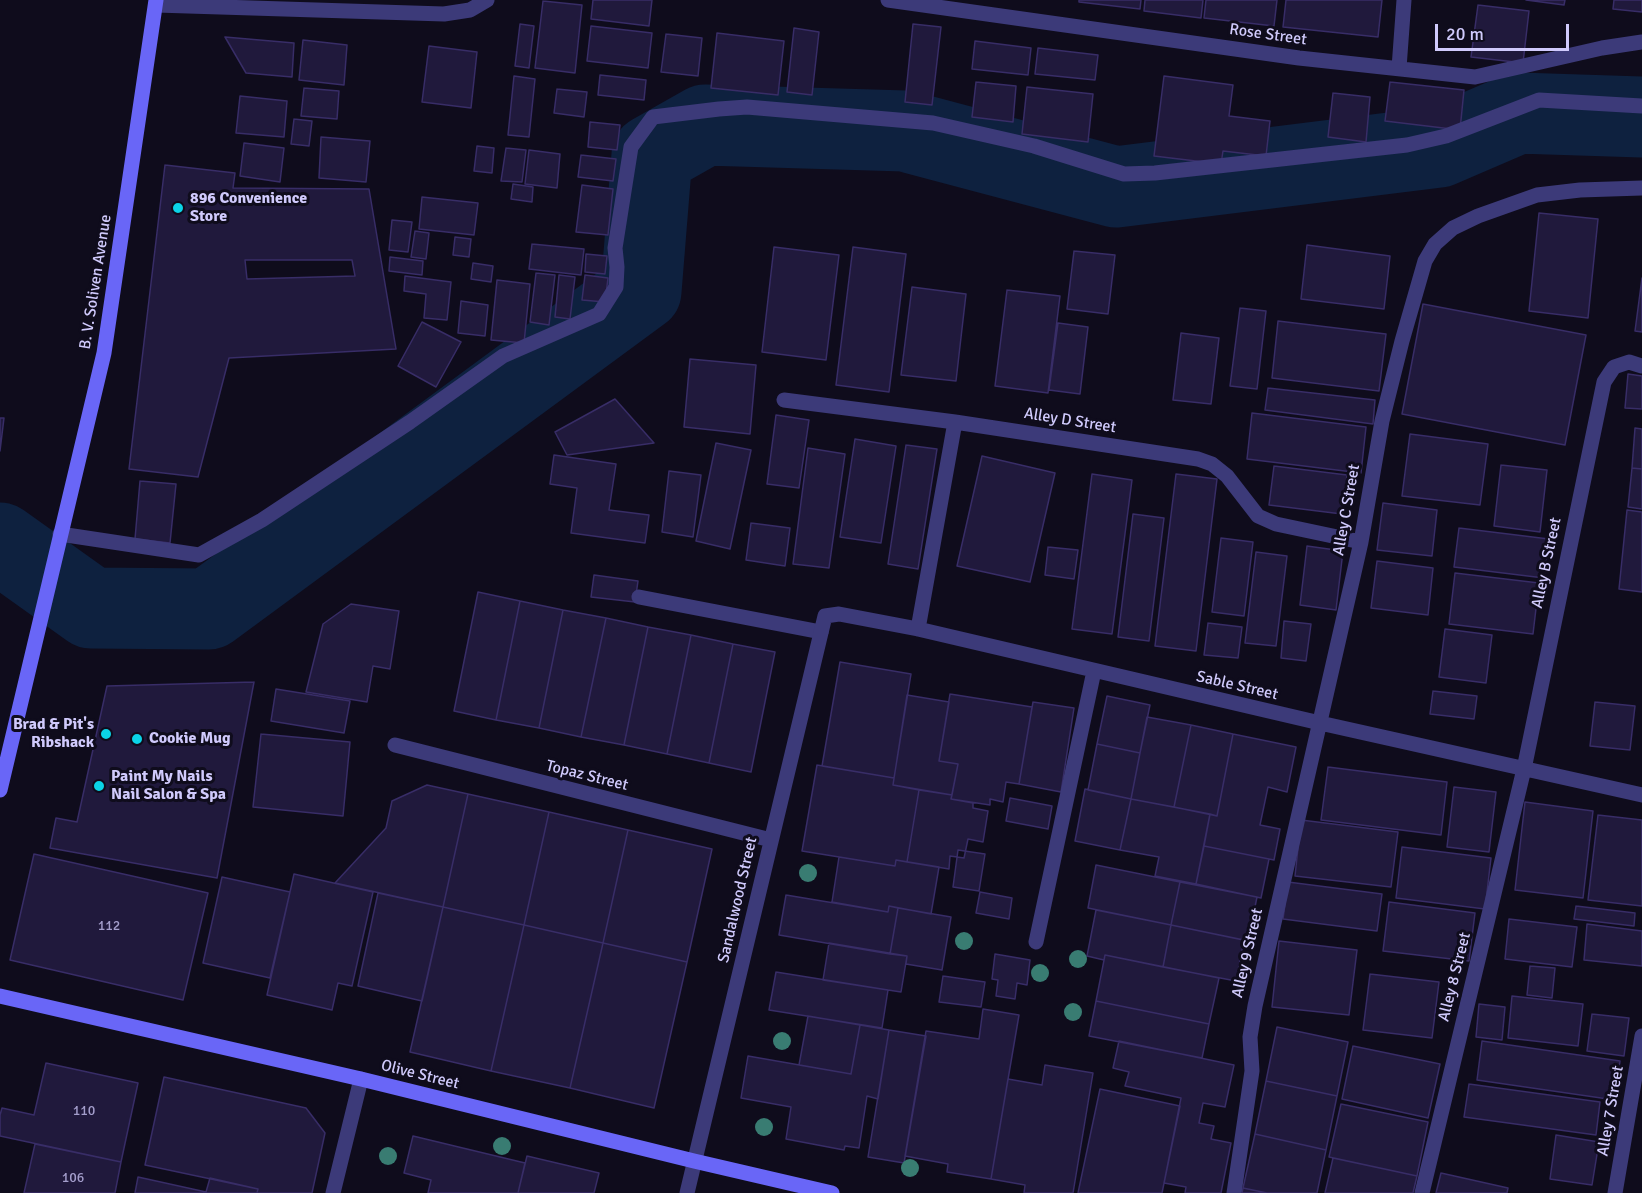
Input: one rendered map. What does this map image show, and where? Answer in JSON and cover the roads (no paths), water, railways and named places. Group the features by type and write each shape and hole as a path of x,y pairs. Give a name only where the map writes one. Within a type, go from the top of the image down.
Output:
{"street":[{"path":"156,3 444,14 470,10 487,0"},
{"name":"Rose Street","path":"888,0 1299,58 1475,77 1602,48 1642,42"},
{"path":"1399,68 1404,0"},
{"name":"B. V. Soliven Avenue","path":"0,789 104,353 156,3"},
{"path":"60,534 199,555 262,520 410,422 503,356 599,314 616,287 615,248 631,147 652,117 747,107 933,123 1034,146 1124,174 1155,173 1407,145 1446,136 1539,100 1642,106"},
{"name":"Alley C Street","path":"1320,723 1361,542 1382,421 1412,304 1425,261 1435,244 1453,228 1478,216 1537,195 1580,190 1642,188"},
{"name":"Alley B Street","path":"1524,769 1604,382 1614,367 1629,363 1642,366"},
{"name":"Alley D Street","path":"784,400 956,422 1198,459 1212,464 1227,476 1258,516 1276,524 1361,542"},
{"path":"918,629 956,422"},
{"path":"639,597 820,632"},
{"name":"Sable Street","path":"825,616 839,614 918,629 1642,795"},
{"name":"Sandalwood Street","path":"687,1193 825,616"},
{"path":"1036,942 1094,671"},
{"name":"Alley 9 Street","path":"1234,1193 1252,1071 1250,1037 1255,1006 1320,723"},
{"name":"Topaz Street","path":"395,745 771,840"},
{"name":"Alley 8 Street","path":"1422,1193 1524,769"},
{"name":"Olive Street","path":"0,996 361,1079 832,1193"},
{"name":"Alley 7 Street","path":"1615,1193 1642,1036"},
{"path":"333,1193 361,1079"}],"waterway":[{"path":"0,543 91,608 209,609 641,291 652,155 705,125 905,131 1116,187 1439,147 1518,113 1642,117"}],"place":[{"name":"896 Convenience Store","path":"178,208"},
{"name":"Brad & Pit's Ribshack","path":"106,734"},
{"name":"Cookie Mug","path":"137,739"},
{"name":"Paint My Nails Nail Salon & Spa","path":"99,786"}]}
